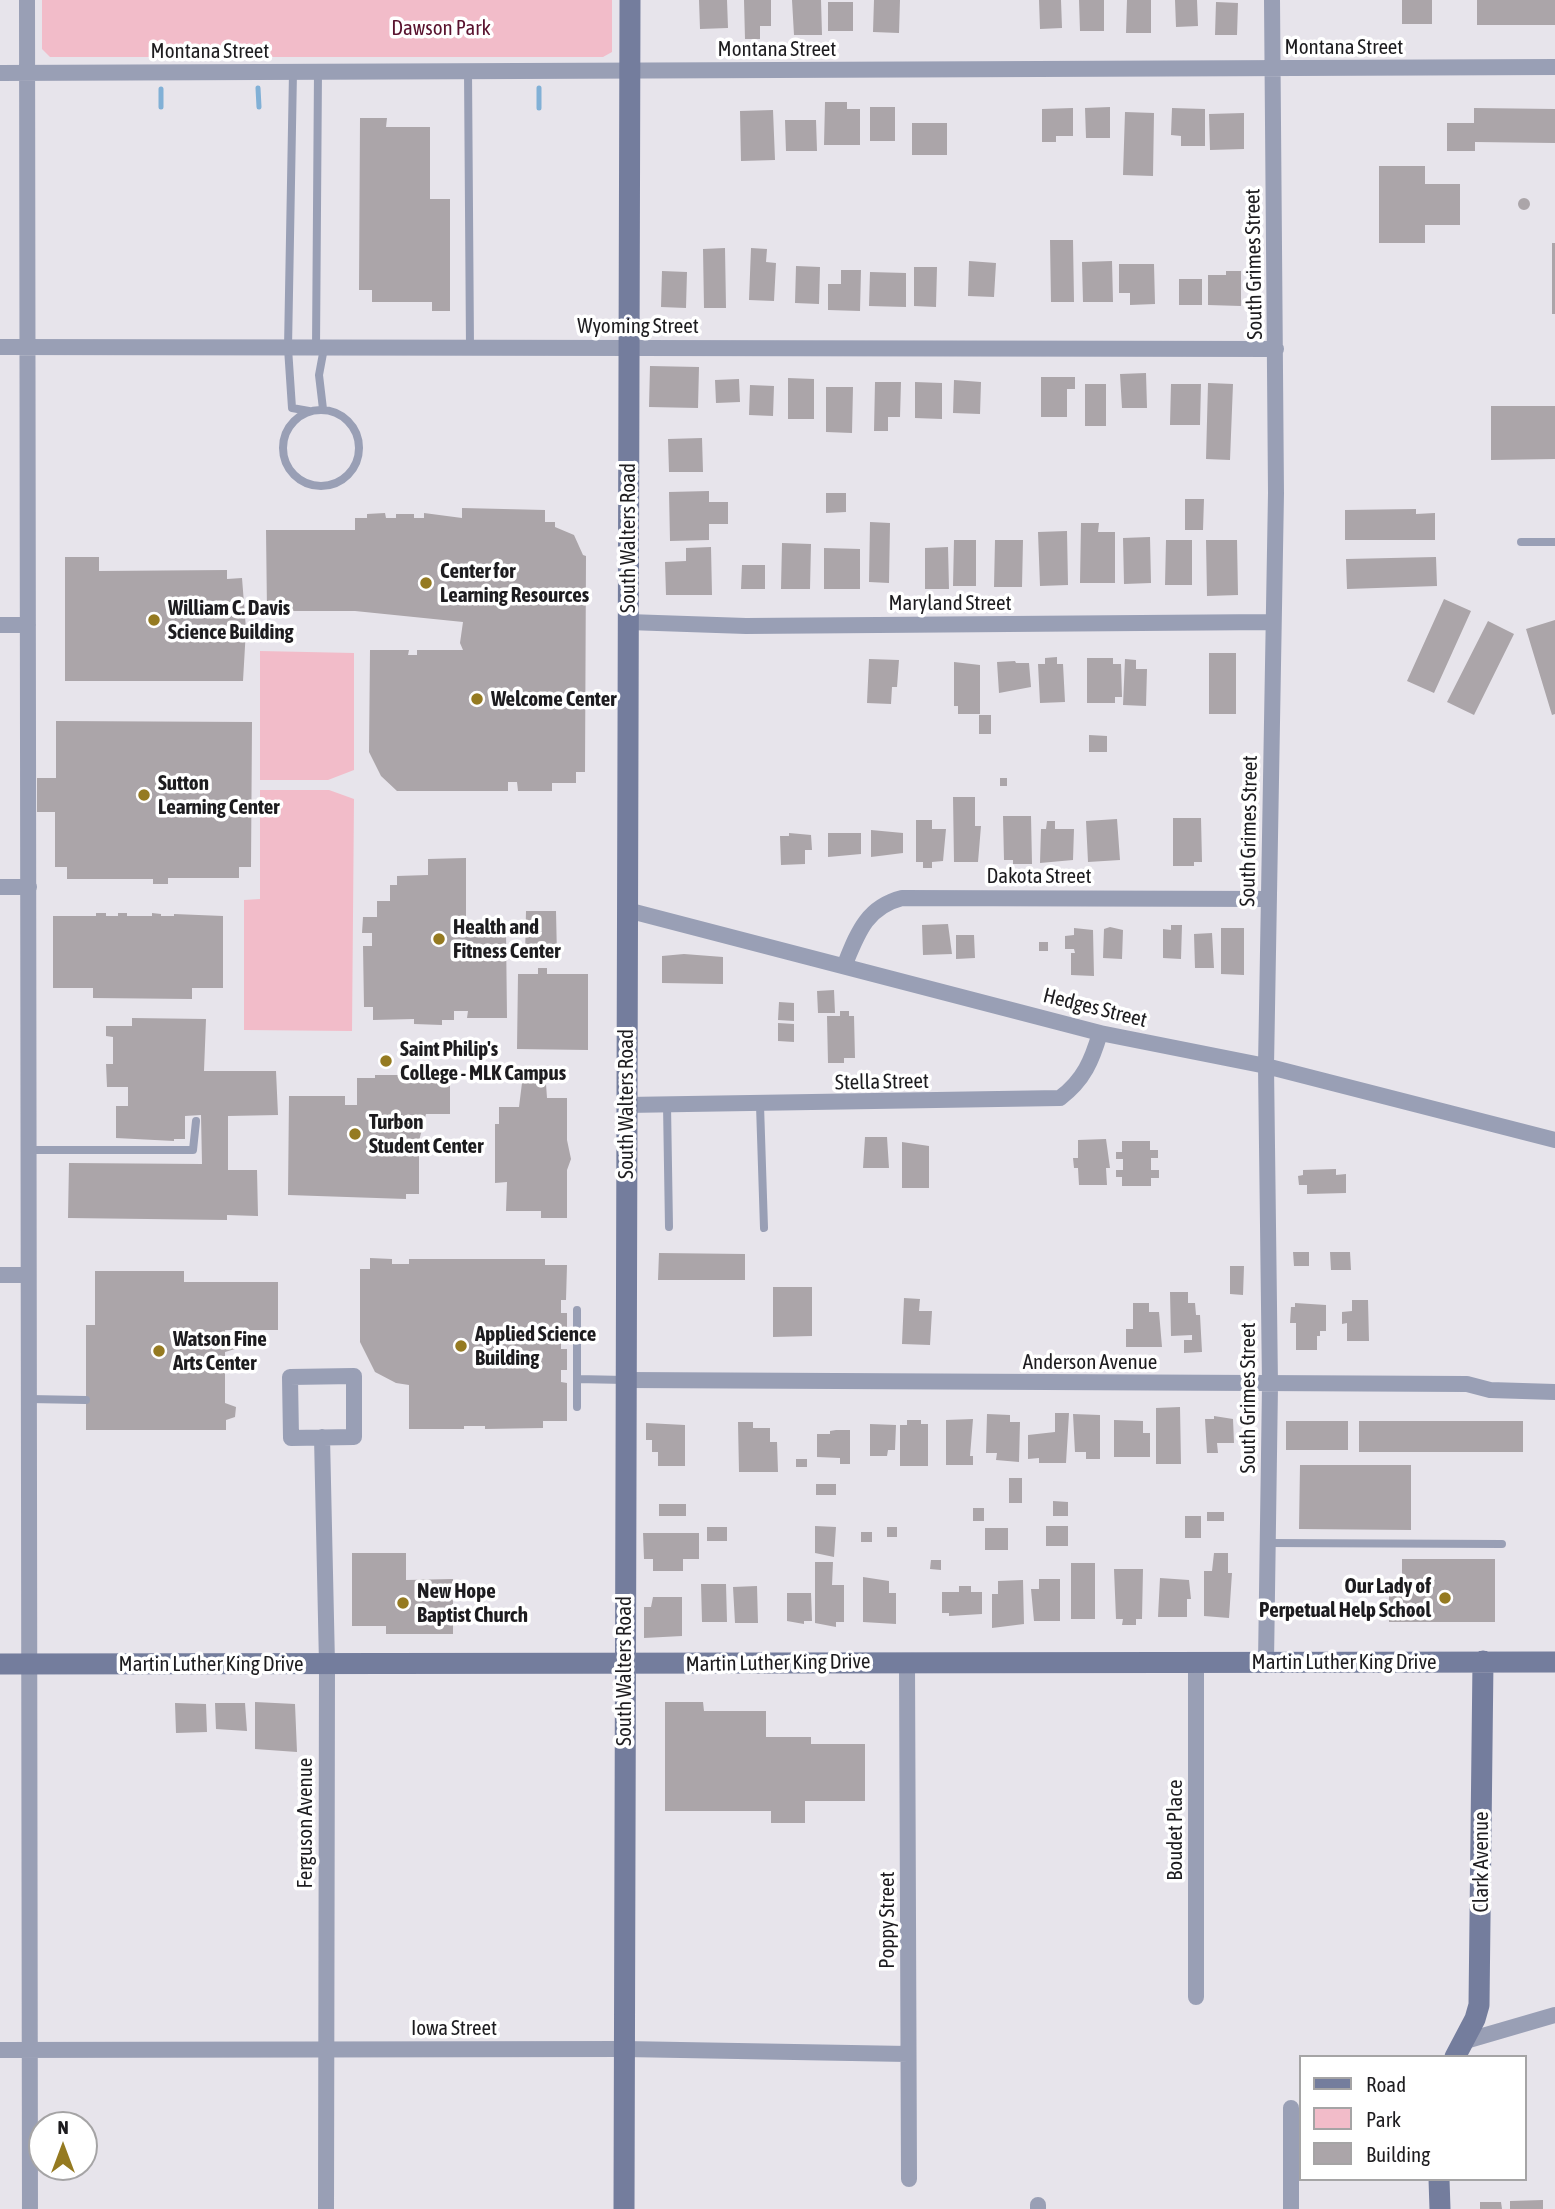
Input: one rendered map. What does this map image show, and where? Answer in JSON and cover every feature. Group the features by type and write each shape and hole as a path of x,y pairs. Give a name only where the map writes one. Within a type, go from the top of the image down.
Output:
{"main road":[{"name":"South Walters Road","path":"624,2209 630,0"},
{"name":"Clark Avenue","path":"1459,2050 1475,2019 1480,1987 1483,1661"},
{"name":"Martin Luther King Drive","path":"0,1664 1555,1662"},
{"path":"1439,2181 1440,2209"}],"street":[{"path":"27,0 30,2209"},
{"name":"South Grimes Street","path":"1266,1662 1270,1385 1266,1066 1276,349 1272,0"},
{"name":"Montana Street","path":"0,73 1555,67"},
{"name":"Wyoming Street","path":"0,347 1276,349"},
{"name":"Maryland Street","path":"628,622 746,626 1272,622"},
{"path":"0,625 28,625"},
{"path":"0,887 29,887"},
{"name":"Dakota Street","path":"845,964 866,919 881,906 902,898 1269,899"},
{"name":"Hedges Street","path":"627,910 845,964 1100,1033 1266,1066 1555,1140"},
{"name":"Stella Street","path":"626,1105 1060,1098 1076,1086 1090,1065 1100,1033"},
{"path":"0,1275 28,1275"},
{"path":"354,1376 354,1437 323,1437 290,1438 290,1377 354,1376"},
{"name":"Anderson Avenue","path":"625,1380 1467,1384 1490,1390 1555,1392"},
{"name":"Ferguson Avenue","path":"323,1437 327,1664 326,2209"},
{"name":"Poppy Street","path":"907,1661 909,2179"},
{"name":"Boudet Place","path":"1196,1662 1196,1997"},
{"path":"1459,2050 1555,2015"},
{"name":"Iowa Street","path":"0,2050 624,2049 908,2054"},
{"path":"1291,2108 1291,2209"}],"lane":[{"path":"318,71 319,375 323,410"},
{"path":"468,71 470,349"},
{"path":"293,72 288,348 292,408 323,410 346,419 359,441 355,465 348,476 325,486 300,481 284,461 282,448 289,425 309,411"},
{"path":"1521,542 1555,542"},
{"path":"760,1104 764,1228"},
{"path":"667,1105 669,1227"},
{"path":"28,1150 193,1150 196,1121"},
{"path":"577,1310 577,1407"},
{"path":"577,1379 625,1380"},
{"path":"29,1399 86,1400"},
{"path":"1268,1543 1502,1544"}],"green space":[{"name":"Dawson Park","path":"42,0 612,0 612,52 603,57 50,57 42,49"},
{"path":"260,651 354,653 354,770 328,780 260,780"},
{"path":"260,790 329,790 354,799 352,1031 244,1030 244,900 260,899"}],"building":[{"path":"699,0 727,0 728,28 700,29"},
{"path":"744,0 771,0 771,26 760,26 760,39 745,39"},
{"path":"792,0 821,0 822,35 794,35"},
{"path":"874,0 900,0 899,33 873,32"},
{"path":"1039,0 1061,0 1062,28 1040,29"},
{"path":"1079,0 1104,0 1104,31 1080,31"},
{"path":"1127,0 1151,0 1151,33 1126,33"},
{"path":"1175,0 1197,0 1198,26 1176,27"},
{"path":"1402,0 1432,0 1432,24 1402,24"},
{"path":"1477,0 1555,0 1555,25 1477,25"},
{"path":"828,2 853,2 853,31 828,31"},
{"path":"1216,2 1238,3 1237,35 1215,35"},
{"path":"825,102 847,102 847,109 860,109 860,145 824,145"},
{"path":"870,107 895,107 895,141 870,141"},
{"path":"1110,107 1110,138 1086,138 1085,108"},
{"path":"1073,108 1073,136 1056,136 1056,142 1042,142 1042,109"},
{"path":"1172,108 1205,109 1205,146 1181,146 1181,136 1171,135"},
{"path":"1474,108 1555,109 1555,143 1475,142 1475,151 1447,151 1447,123 1474,123"},
{"path":"773,110 775,160 741,161 740,111"},
{"path":"1125,112 1154,113 1153,176 1123,175"},
{"path":"1244,113 1244,149 1210,150 1209,114"},
{"path":"360,118 387,118 386,127 430,127 430,199 450,199 450,311 432,311 432,302 372,302 372,290 359,290"},
{"path":"785,120 816,120 817,151 786,151"},
{"path":"912,123 947,123 947,155 912,155"},
{"path":"1379,166 1425,166 1425,184 1460,184 1460,225 1425,225 1425,243 1379,243"},
{"path":"1524,198 1530,204 1524,210 1518,204"},
{"path":"1050,240 1073,240 1074,302 1051,302"},
{"path":"1552,243 1555,243 1555,314 1552,314"},
{"path":"725,248 726,308 704,308 703,249"},
{"path":"751,248 767,249 766,262 776,263 774,301 749,300"},
{"path":"969,261 996,263 994,297 968,296"},
{"path":"1112,261 1113,302 1083,302 1082,262"},
{"path":"1119,264 1154,264 1155,304 1130,305 1130,293 1119,293"},
{"path":"796,266 820,267 819,304 795,303"},
{"path":"914,267 937,267 936,307 914,306"},
{"path":"841,270 861,270 860,311 828,310 828,284 841,284"},
{"path":"662,271 687,272 686,308 661,307"},
{"path":"1226,271 1241,271 1241,306 1208,305 1208,275 1226,275"},
{"path":"870,272 906,273 906,307 869,306"},
{"path":"1179,279 1202,279 1202,305 1179,305"},
{"path":"650,366 699,367 698,408 649,407"},
{"path":"1146,373 1147,408 1122,408 1120,374"},
{"path":"1041,377 1075,377 1075,389 1067,389 1067,417 1041,417"},
{"path":"788,378 814,379 814,419 788,419"},
{"path":"739,379 740,402 716,403 715,380"},
{"path":"954,380 981,382 980,414 953,413"},
{"path":"875,382 901,382 900,417 888,417 888,431 874,431"},
{"path":"915,382 942,383 942,419 915,418"},
{"path":"1208,383 1233,384 1230,460 1206,459"},
{"path":"1085,384 1106,384 1106,426 1085,426"},
{"path":"1171,384 1201,384 1200,425 1170,425"},
{"path":"750,385 774,386 773,416 749,415"},
{"path":"826,387 853,387 852,433 826,432"},
{"path":"1491,406 1555,406 1555,459 1491,460"},
{"path":"702,438 703,472 669,472 668,439"},
{"path":"709,491 709,502 728,502 728,524 709,524 709,540 670,541 669,492"},
{"path":"826,493 846,493 846,512 826,513"},
{"path":"1185,499 1204,499 1203,530 1185,530"},
{"path":"462,508 545,510 545,522 555,522 555,527 574,535 583,555 586,556 585,772 576,772 576,783 552,783 552,791 518,791 517,782 508,782 508,791 397,791 381,776 369,752 370,650 409,650 408,655 417,655 417,650 463,650 460,643 463,622 355,611 267,611 266,530 355,530 355,518 367,518 367,514 385,513 386,518 396,518 396,514 414,514 414,518 424,518 424,513 462,518"},
{"path":"1416,509 1416,514 1435,513 1435,540 1345,540 1345,510"},
{"path":"870,522 890,523 889,583 869,582"},
{"path":"1081,523 1099,523 1098,532 1115,532 1115,583 1080,583"},
{"path":"1067,531 1068,585 1040,586 1038,532"},
{"path":"1150,537 1151,583 1124,584 1123,538"},
{"path":"954,540 976,540 976,586 953,586"},
{"path":"995,540 1023,540 1022,587 994,587"},
{"path":"1166,540 1192,540 1192,585 1165,585"},
{"path":"1206,540 1237,540 1238,595 1207,596"},
{"path":"782,543 811,544 810,589 781,589"},
{"path":"711,547 712,595 666,595 665,562 686,561 686,548"},
{"path":"948,547 949,589 925,589 925,548"},
{"path":"824,548 860,549 860,589 824,589"},
{"name":"William C. Davis Science Building","path":"65,557 99,557 99,571 227,570 227,579 242,578 246,629 243,681 65,681"},
{"path":"1436,557 1437,586 1347,589 1346,559"},
{"path":"742,565 765,565 765,589 741,589"},
{"path":"1444,599 1471,611 1434,693 1407,681"},
{"path":"1555,620 1555,714 1552,715 1526,629"},
{"path":"1488,621 1514,634 1474,715 1447,702"},
{"path":"1209,653 1236,653 1236,714 1209,714"},
{"path":"1057,657 1057,664 1063,664 1065,702 1040,703 1038,664 1045,664 1045,658"},
{"path":"1087,658 1113,658 1113,664 1121,664 1122,697 1115,697 1115,703 1087,703"},
{"path":"869,659 899,660 897,687 892,687 891,704 867,703"},
{"path":"1125,659 1136,660 1136,669 1147,669 1146,706 1123,705"},
{"path":"954,662 980,665 980,714 958,714 958,706 954,706"},
{"path":"997,662 1029,663 1031,687 999,693"},
{"path":"979,715 991,715 991,734 979,734"},
{"name":"Sutton Learning Center","path":"56,721 252,722 251,867 239,867 239,878 168,878 168,884 153,884 153,879 67,879 67,867 55,867 55,812 37,812 37,778 56,778"},
{"path":"1089,735 1107,736 1107,752 1089,752"},
{"path":"1000,778 1007,778 1007,786 1000,786"},
{"path":"953,797 975,797 975,826 981,826 978,862 954,862"},
{"path":"1003,816 1031,816 1032,864 1013,864 1013,860 1004,860"},
{"path":"1173,818 1201,818 1202,862 1194,862 1194,866 1173,866"},
{"path":"1117,819 1120,860 1088,862 1086,821"},
{"path":"916,820 932,820 932,829 946,829 943,861 932,862 932,868 923,868 923,862 916,862"},
{"path":"1047,821 1055,821 1055,829 1074,829 1073,860 1040,863 1041,829 1046,829"},
{"path":"871,830 903,833 903,853 871,857"},
{"path":"789,833 811,835 812,850 805,850 805,864 781,865 780,836 789,836"},
{"path":"828,833 861,833 861,854 828,857"},
{"name":"Health and Fitness Center","path":"466,858 466,921 470,921 470,931 506,931 507,1018 467,1018 468,1011 454,1011 454,1020 442,1020 442,1025 414,1024 414,1019 373,1020 373,1007 364,1007 363,946 372,946 372,933 362,933 363,917 377,917 377,901 390,901 390,885 397,885 397,876 428,875 428,859"},
{"path":"526,911 556,911 557,957 525,956"},
{"path":"96,913 106,913 106,916 127,913 127,916 152,916 152,913 161,916 223,916 223,988 192,988 192,999 93,998 93,988 53,988 53,916 96,916"},
{"path":"948,924 952,954 923,955 922,925"},
{"path":"1171,925 1182,925 1181,959 1163,958 1163,929 1171,930"},
{"path":"1110,927 1123,930 1122,959 1103,958 1104,929"},
{"path":"1074,928 1093,930 1094,976 1071,975 1071,953 1075,953 1074,949 1065,949 1065,936 1074,935"},
{"path":"1221,928 1244,928 1244,975 1221,974"},
{"path":"1212,933 1214,968 1195,968 1194,934"},
{"path":"956,935 974,935 975,958 956,959"},
{"path":"1039,942 1048,942 1048,951 1039,951"},
{"path":"684,954 723,957 723,984 662,983 662,956"},
{"path":"538,968 547,968 547,974 588,974 588,1050 517,1049 518,974 538,974"},
{"path":"834,990 835,1013 818,1013 817,991"},
{"path":"779,1002 794,1003 794,1021 778,1020"},
{"path":"840,1011 849,1011 849,1016 854,1016 855,1058 844,1058 844,1063 828,1063 827,1016 840,1016"},
{"path":"132,1018 206,1019 204,1071 276,1071 278,1115 228,1116 228,1170 257,1170 258,1216 227,1215 227,1220 68,1218 69,1163 202,1164 201,1115 185,1116 185,1139 174,1141 116,1138 116,1106 128,1106 128,1087 107,1087 106,1064 113,1064 113,1037 106,1036 106,1026 132,1026"},
{"path":"778,1023 794,1024 794,1042 778,1041"},
{"name":"Turbon Student Center","path":"375,1075 434,1075 434,1079 450,1079 450,1114 426,1114 419,1141 419,1194 406,1194 406,1199 288,1195 289,1096 345,1096 345,1105 357,1105 357,1078 375,1078"},
{"path":"537,1076 546,1084 547,1098 567,1098 567,1140 571,1159 567,1170 567,1218 541,1218 541,1211 506,1211 507,1182 495,1183 495,1124 499,1124 499,1107 519,1107 522,1083"},
{"path":"865,1137 887,1137 889,1168 863,1168"},
{"path":"1106,1139 1110,1168 1106,1168 1107,1185 1079,1185 1078,1168 1074,1168 1073,1158 1078,1158 1078,1140"},
{"path":"1122,1141 1150,1141 1150,1150 1158,1150 1158,1158 1151,1158 1151,1170 1159,1170 1159,1178 1151,1178 1151,1186 1122,1186 1122,1177 1116,1177 1116,1170 1123,1170 1123,1159 1116,1159 1116,1152 1122,1152"},
{"path":"902,1142 929,1146 929,1188 902,1188"},
{"path":"1336,1169 1336,1175 1346,1174 1346,1193 1307,1194 1307,1185 1299,1185 1298,1176 1303,1175 1303,1170"},
{"path":"1293,1252 1309,1252 1309,1266 1294,1266"},
{"path":"1330,1252 1350,1252 1351,1270 1331,1270"},
{"path":"659,1253 745,1254 745,1280 658,1280"},
{"name":"Applied Science Building","path":"370,1258 392,1259 392,1264 409,1264 409,1259 545,1259 545,1265 567,1265 566,1300 561,1300 561,1313 567,1313 567,1333 561,1334 561,1349 567,1349 567,1370 561,1370 561,1382 567,1383 567,1421 543,1421 543,1428 485,1429 485,1426 464,1426 464,1429 409,1429 409,1385 396,1383 375,1372 360,1342 360,1269 370,1269"},
{"path":"1230,1266 1244,1266 1243,1295 1230,1294"},
{"name":"Watson Fine Arts Center","path":"95,1271 184,1271 184,1282 278,1282 278,1330 225,1330 225,1335 234,1339 235,1349 225,1352 225,1403 236,1407 235,1417 226,1420 226,1430 86,1430 86,1325 95,1325"},
{"path":"773,1287 812,1287 812,1336 773,1337"},
{"path":"1170,1292 1188,1292 1188,1303 1195,1303 1196,1315 1200,1315 1202,1352 1184,1353 1184,1340 1192,1340 1192,1335 1171,1336"},
{"path":"904,1298 920,1299 919,1311 932,1311 930,1345 902,1344"},
{"path":"1352,1300 1368,1300 1369,1341 1347,1341 1347,1323 1342,1324 1342,1312 1352,1311"},
{"path":"1133,1303 1149,1303 1149,1312 1159,1312 1162,1347 1126,1347 1126,1329 1133,1329"},
{"path":"1295,1303 1326,1305 1326,1331 1320,1331 1320,1336 1317,1336 1317,1350 1296,1350 1296,1323 1290,1323 1291,1307 1295,1307"},
{"path":"1180,1407 1181,1464 1156,1464 1156,1408"},
{"path":"1055,1413 1069,1413 1066,1463 1039,1463 1039,1458 1028,1459 1028,1435 1055,1432"},
{"path":"987,1414 1010,1415 1010,1422 1020,1422 1019,1462 996,1460 997,1453 986,1453"},
{"path":"1073,1414 1100,1415 1100,1459 1086,1459 1086,1452 1075,1452"},
{"path":"1214,1416 1233,1419 1234,1443 1217,1443 1218,1453 1207,1453 1205,1419 1214,1419"},
{"path":"973,1419 970,1456 973,1456 973,1465 946,1465 946,1420"},
{"path":"907,1420 921,1420 921,1424 928,1424 928,1466 900,1466 900,1425 907,1425"},
{"path":"1114,1420 1143,1421 1143,1433 1150,1433 1150,1457 1114,1457"},
{"path":"1286,1421 1348,1421 1348,1450 1286,1450"},
{"path":"1359,1421 1523,1421 1523,1452 1359,1452"},
{"path":"738,1422 753,1422 753,1428 770,1428 770,1442 777,1442 778,1472 739,1472"},
{"path":"646,1423 685,1425 685,1466 658,1466 658,1452 652,1452 652,1440 646,1440"},
{"path":"870,1424 896,1425 895,1450 888,1450 887,1456 870,1456"},
{"path":"850,1430 850,1464 840,1464 840,1458 817,1457 817,1434 830,1434 830,1431"},
{"path":"796,1459 807,1459 807,1467 796,1467"},
{"path":"1300,1465 1411,1465 1411,1530 1299,1529"},
{"path":"1009,1478 1022,1478 1022,1503 1009,1503"},
{"path":"816,1484 836,1484 836,1495 816,1495"},
{"path":"1053,1501 1068,1502 1068,1516 1053,1516"},
{"path":"659,1504 686,1504 686,1516 659,1516"},
{"path":"973,1508 984,1508 984,1521 973,1521"},
{"path":"1207,1512 1224,1512 1224,1521 1207,1521"},
{"path":"1185,1516 1201,1516 1201,1538 1185,1538"},
{"path":"815,1526 836,1527 834,1557 815,1553"},
{"path":"1046,1526 1068,1526 1068,1546 1046,1546"},
{"path":"707,1527 727,1527 727,1541 707,1541"},
{"path":"887,1527 897,1527 897,1537 887,1537"},
{"path":"985,1528 1008,1528 1008,1550 985,1550"},
{"path":"861,1532 872,1532 872,1542 861,1542"},
{"path":"643,1533 699,1533 699,1559 683,1559 683,1571 653,1571 653,1559 644,1559"},
{"name":"New Hope Baptist Church","path":"352,1553 406,1553 406,1580 453,1579 453,1634 386,1634 386,1626 352,1626"},
{"path":"1214,1553 1228,1553 1228,1573 1232,1573 1229,1618 1204,1616 1204,1571 1212,1571"},
{"path":"1402,1559 1495,1559 1495,1622 1389,1622 1389,1585 1402,1585"},
{"path":"931,1560 941,1560 941,1570 930,1569"},
{"path":"815,1562 833,1562 832,1585 844,1585 844,1622 836,1622 836,1627 815,1623"},
{"path":"1071,1563 1095,1563 1095,1619 1071,1619"},
{"path":"1114,1569 1143,1569 1142,1619 1136,1619 1136,1625 1122,1625 1123,1619 1116,1619"},
{"path":"863,1577 889,1581 889,1593 896,1593 896,1624 863,1622"},
{"path":"1160,1578 1189,1580 1191,1599 1187,1599 1187,1617 1158,1617"},
{"path":"1039,1579 1060,1579 1060,1621 1034,1621 1031,1589 1039,1589"},
{"path":"1023,1580 1024,1624 992,1628 992,1594 998,1594 998,1581"},
{"path":"701,1584 726,1584 727,1622 702,1622"},
{"path":"757,1586 758,1623 735,1623 733,1587"},
{"path":"959,1586 971,1586 971,1592 982,1592 982,1614 949,1616 949,1613 942,1613 942,1592 959,1592"},
{"path":"787,1593 811,1593 812,1621 804,1621 804,1624 787,1621"},
{"path":"653,1597 682,1597 682,1636 644,1638 644,1607 651,1607"},
{"path":"255,1702 295,1704 297,1752 255,1749"},
{"path":"665,1702 703,1702 704,1711 766,1711 766,1737 811,1737 811,1744 865,1744 865,1801 805,1801 805,1823 771,1823 771,1811 665,1811"},
{"path":"175,1703 206,1704 207,1732 176,1733"},
{"path":"215,1703 245,1703 247,1731 216,1729"},
{"path":"1543,2200 1543,2209 1510,2209 1510,2201"},
{"path":"1480,2202 1501,2202 1502,2209 1480,2209"}],"waterway":[{"path":"258,88 259,107"},
{"path":"539,88 539,108"},
{"path":"161,89 161,107"}],"place":[{"name":"Center for Learning Resources","path":"426,583"},
{"name":"William C. Davis Science Building","path":"154,620"},
{"name":"Welcome Center","path":"477,699"},
{"name":"Sutton Learning Center","path":"144,795"},
{"name":"Health and Fitness Center","path":"439,939"},
{"name":"Saint Philip's College - MLK Campus","path":"386,1061"},
{"name":"Turbon Student Center","path":"355,1134"},
{"name":"Applied Science Building","path":"461,1346"},
{"name":"Watson Fine Arts Center","path":"159,1351"},
{"name":"Our Lady of Perpetual Help School","path":"1445,1598"},
{"name":"New Hope Baptist Church","path":"403,1603"}]}
